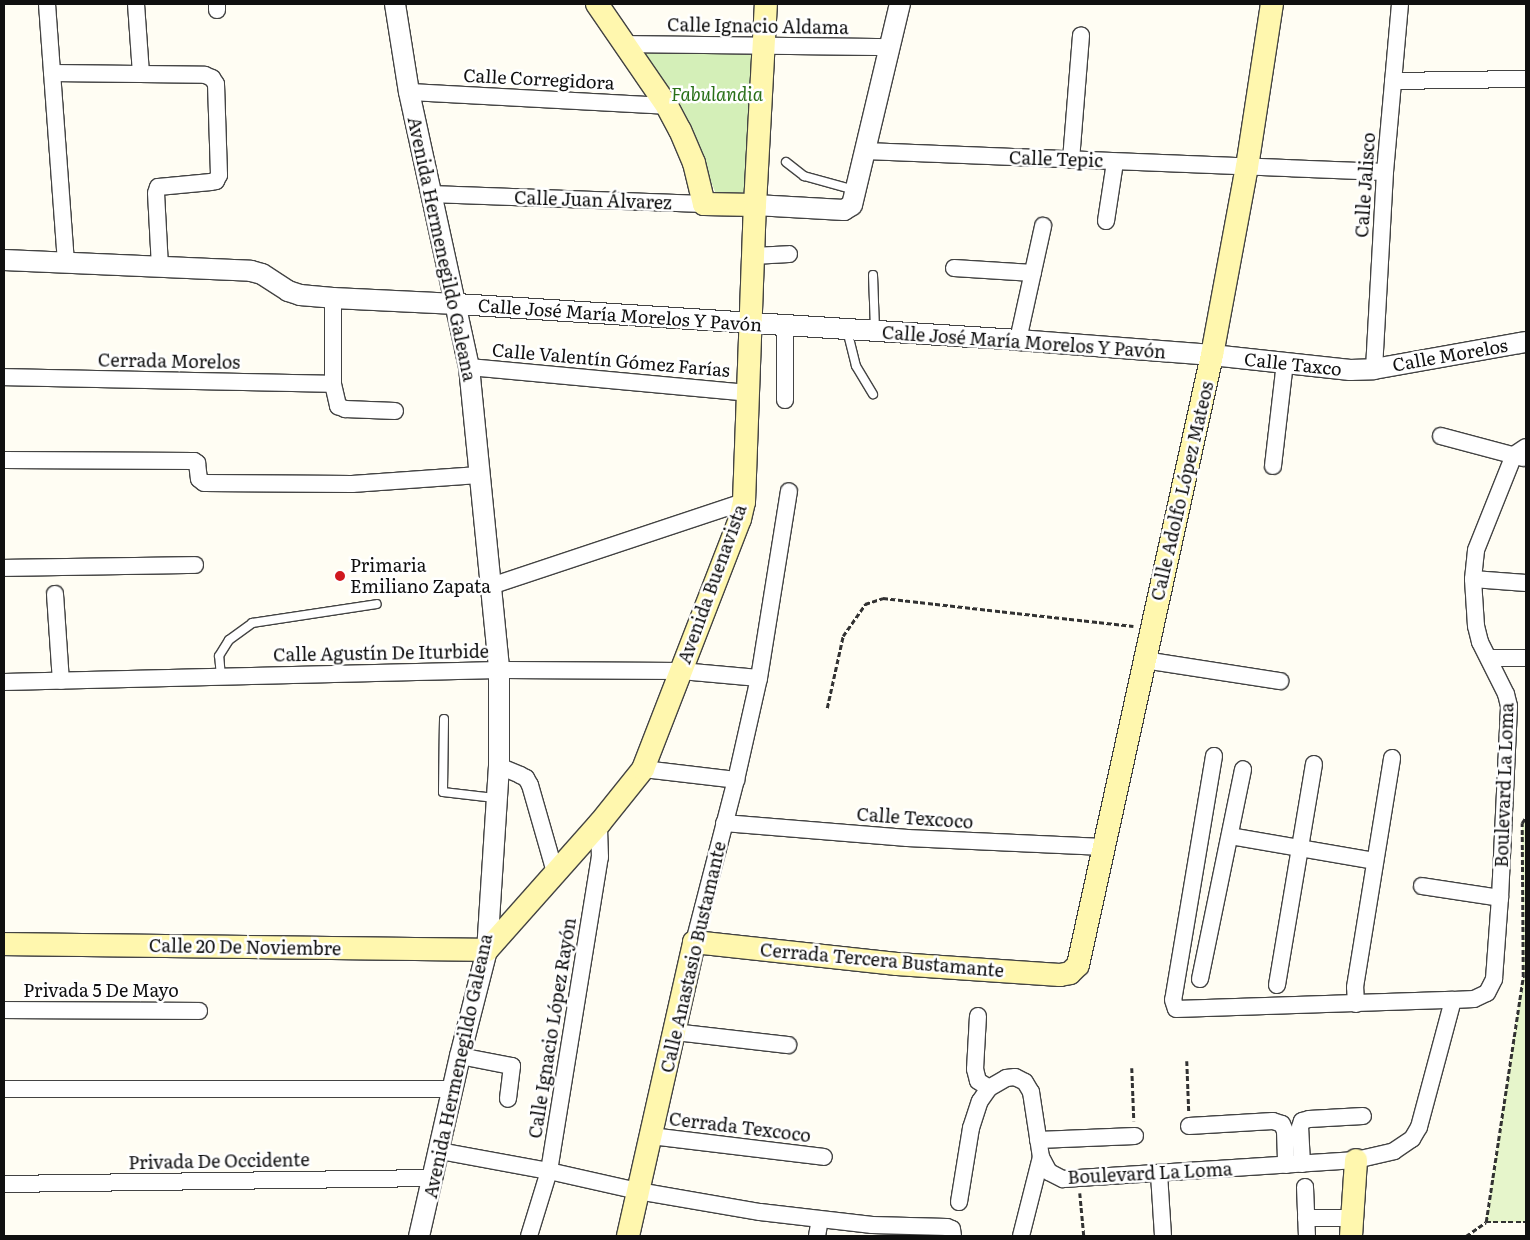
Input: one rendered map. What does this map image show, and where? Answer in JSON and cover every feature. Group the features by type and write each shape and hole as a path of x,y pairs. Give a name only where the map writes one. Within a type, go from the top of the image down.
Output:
{"main road":[{"path":"597,4 667,106 680,130 694,163 704,204"},
{"name":"Avenida Buenavista","path":"487,950 554,872 599,824 643,769 740,519 744,502 755,205 766,4"},
{"name":"Calle Adolfo López Mateos","path":"1070,973 1078,965 1212,355 1247,167 1272,4"},
{"name":"Calle Juan Álvarez","path":"704,204 755,205"},
{"name":"Cerrada Tercera Bustamante","path":"694,942 898,964 1060,975 1070,973"},
{"name":"Calle Anastasio Bustamante","path":"628,1236 694,942"},
{"name":"Calle 20 De Noviembre","path":"4,944 487,950"},
{"path":"1351,1227 1356,1160"}],"street":[{"path":"47,4 66,262"},
{"path":"136,4 141,74"},
{"name":"Avenida Hermenegildo Galeana","path":"395,4 408,92 430,194 457,304 469,367 499,670 499,766 487,950 452,1089 434,1178 419,1236"},
{"path":"755,205 852,199 900,4"},
{"name":"Calle Jalisco","path":"1374,369 1385,172 1400,4"},
{"path":"1071,160 1081,35"},
{"name":"Calle Ignacio Aldama","path":"626,44 890,48"},
{"path":"52,73 205,75 212,78 216,84 219,175 216,180 211,182 158,187 156,193 160,266"},
{"path":"1393,81 1526,79"},
{"name":"Calle Corregidora","path":"408,92 667,106"},
{"name":"Calle Tepic","path":"865,150 1385,172"},
{"path":"1106,222 1114,162"},
{"name":"Calle Juan Álvarez","path":"430,194 704,204"},
{"path":"1018,340 1043,226"},
{"path":"753,256 789,254"},
{"name":"Calle José María Morelos Y Pavón","path":"4,260 160,266 251,272 262,274 300,295 332,298 457,304 1018,340 1212,355"},
{"path":"954,268 1032,273"},
{"path":"332,298 334,384 338,406 345,409 395,411"},
{"path":"785,326 785,400"},
{"name":"Calle Morelos","path":"1374,369 1526,342"},
{"name":"Calle Taxco","path":"1212,355 1350,370 1374,369"},
{"path":"1273,466 1285,363"},
{"name":"Calle Valentín Gómez Farías","path":"469,367 748,393"},
{"name":"Cerrada Morelos","path":"4,378 334,384"},
{"path":"1441,436 1522,454"},
{"name":"Boulevard La Loma","path":"989,1088 1006,1078 1015,1077 1025,1082 1031,1092 1041,1158 1049,1172 1055,1177 1079,1179 1356,1160 1394,1152 1412,1139 1419,1128 1453,1000 1474,999 1487,993 1494,979 1500,898 1509,706 1490,658 1480,642 1476,626 1473,579 1476,550 1522,454"},
{"path":"4,460 194,461 197,463 200,479 204,483 352,484 479,475"},
{"name":"Calle Anastasio Bustamante","path":"694,942 736,780 759,678 789,491"},
{"path":"491,586 744,502"},
{"path":"4,568 195,565"},
{"path":"1473,579 1526,583"},
{"path":"56,594 61,681"},
{"path":"1490,658 1526,658"},
{"path":"1144,660 1280,682"},
{"name":"Calle Agustín De Iturbide","path":"4,682 499,670 681,670 759,678"},
{"path":"1214,756 1173,1005 1180,1010 1453,1000"},
{"path":"1356,1004 1355,986 1392,758"},
{"path":"1277,985 1314,764"},
{"path":"499,766 520,774 526,778 530,785 554,872"},
{"path":"643,769 736,780"},
{"path":"1200,979 1243,769"},
{"name":"Calle Texcoco","path":"724,823 907,838 1104,847"},
{"name":"Calle Ignacio López Rayón","path":"528,1236 549,1171 600,857 599,824"},
{"path":"1230,836 1375,861"},
{"path":"1422,886 1500,898"},
{"name":"Privada 5 De Mayo","path":"4,1010 199,1011"},
{"path":"959,1202 971,1128 980,1101 989,1088 978,1081 975,1069 978,1016"},
{"path":"675,1032 788,1045"},
{"path":"460,1056 512,1066 508,1098"},
{"path":"4,1089 452,1089"},
{"path":"1302,1164 1300,1127 1302,1121 1363,1116"},
{"path":"1189,1126 1273,1121 1282,1124 1285,1131 1286,1165"},
{"name":"Cerrada Texcoco","path":"651,1136 824,1157"},
{"path":"1038,1140 1135,1136"},
{"path":"440,1151 549,1171 638,1191 760,1212 820,1219 870,1230 947,1227 953,1233"},
{"path":"1021,1236 1041,1158"},
{"path":"1159,1174 1163,1236"},
{"name":"Privada De Occidente","path":"4,1184 434,1178"},
{"path":"1305,1187 1307,1236"},
{"path":"1306,1218 1351,1227"},
{"path":"817,1236 820,1219"}],"lane":[{"path":"786,162 804,176 852,199"},
{"path":"874,276 875,332"},
{"path":"847,330 856,366 872,394"},
{"path":"221,677 219,656 229,640 252,623 377,604"},
{"path":"444,719 443,792 497,799"}],"path":[{"path":"827,708 843,636 865,604 883,598 1151,628"},
{"path":"1486,1222 1525,977 1522,823 1526,817"},
{"path":"1187,1061 1189,1126"},
{"path":"1132,1068 1135,1136"},
{"path":"1079,1179 1084,1236"},
{"path":"1466,1236 1486,1222 1526,1222"}],"green space":[{"name":"Fabulandia","path":"641,50 758,54 752,201 718,199 697,147"},
{"path":"1526,817 1526,1222 1486,1222 1523,977 1522,823"}],"place":[{"name":"Primaria Emiliano Zapata","path":"340,576"}]}
